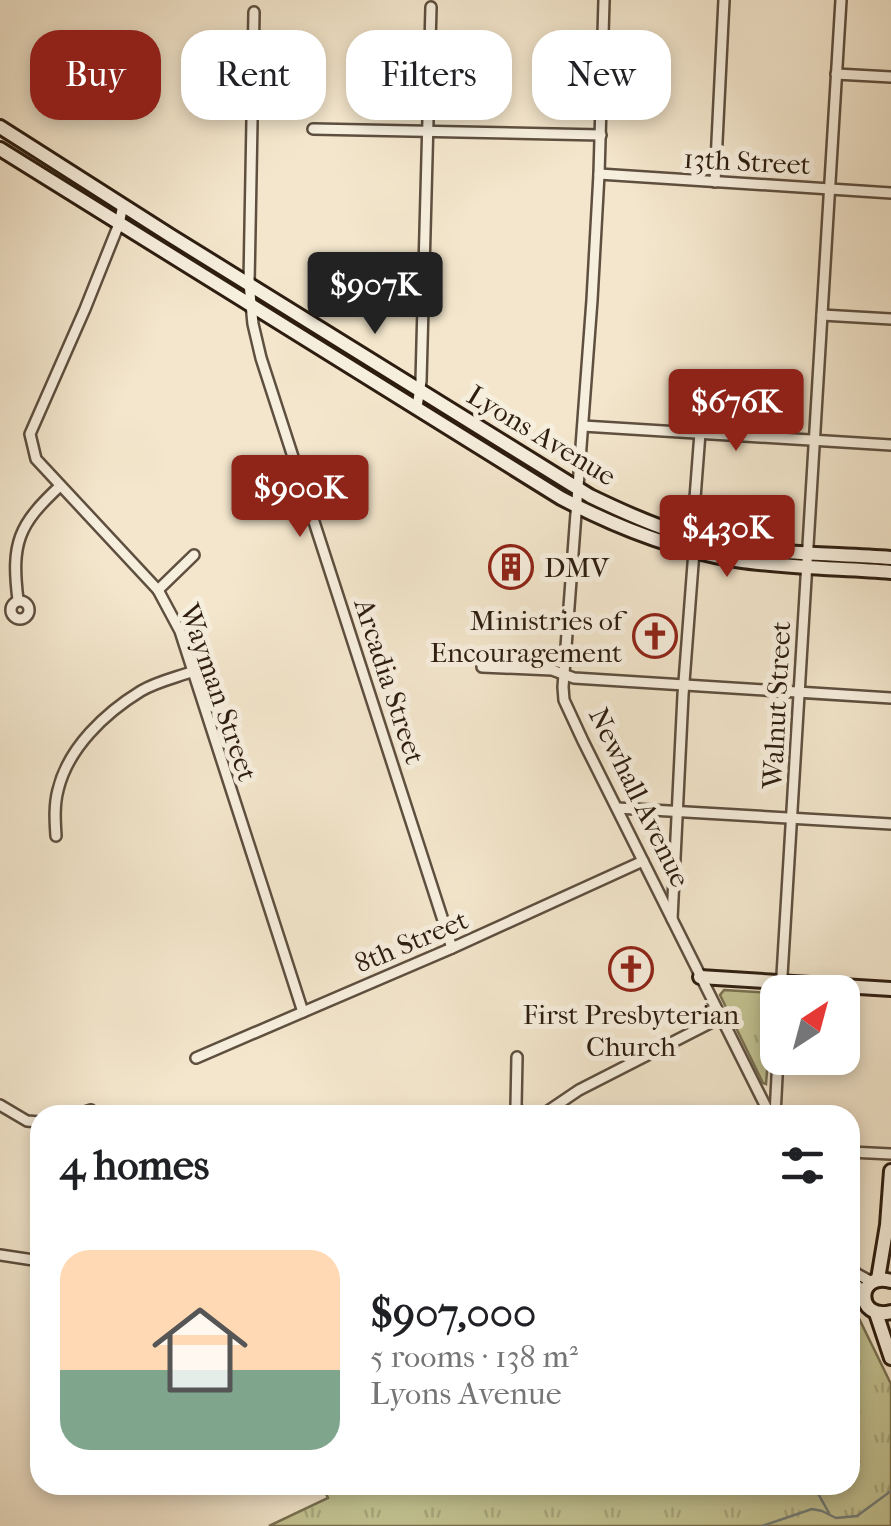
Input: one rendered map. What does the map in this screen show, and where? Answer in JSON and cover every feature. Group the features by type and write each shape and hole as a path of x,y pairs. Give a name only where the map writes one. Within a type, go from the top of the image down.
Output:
{"main road":[{"name":"Lyons Avenue","path":"0,127 579,490 693,544"},
{"name":"Lyons Avenue","path":"0,149 576,506 632,532 891,572"},
{"name":"Lyons Avenue","path":"808,559 891,558"},
{"path":"700,977 760,984"},
{"path":"860,988 891,988"},
{"path":"891,1171 882,1268 867,1306 886,1313 891,1335"},
{"path":"886,1313 891,1358"}],"street":[{"name":"Newhall Avenue","path":"604,0 600,174 564,700 767,1105"},
{"path":"715,182 724,0"},
{"name":"Walnut Street","path":"782,975 841,0"},
{"path":"416,407 420,390 431,6"},
{"name":"Arcadia Street","path":"254,12 249,282 253,324 452,948"},
{"path":"836,74 891,77"},
{"path":"313,129 601,135"},
{"name":"13th Street","path":"600,174 891,194"},
{"name":"Wayman Street","path":"122,205 119,224 85,309 30,434 36,458 158,590 180,630 303,1012"},
{"path":"822,315 891,319"},
{"path":"583,426 891,445"},
{"path":"672,920 700,433"},
{"path":"18,600 16,551 20,532 60,486"},
{"path":"158,590 194,555"},
{"path":"482,667 554,670 574,678 891,698"},
{"path":"56,836 58,789 82,742 115,710 142,691 191,672"},
{"path":"617,808 891,824"},
{"name":"8th Street","path":"196,1058 643,861"},
{"path":"557,1105 720,1018"},
{"path":"516,1105 517,1057"},
{"path":"773,1105 776,1075"},
{"path":"0,1105 30,1122"},
{"path":"860,1152 891,1154"},
{"path":"0,1255 30,1260"}],"green space":[{"path":"724,990 760,992 760,1075 767,1075 766,1084 763,1083 720,995"},
{"path":"860,1320 891,1384 891,1526 269,1526 328,1498 327,1495 860,1495"}],"waterway":[{"path":"762,1526 812,1509 836,1518 857,1516 891,1491"},
{"path":"819,1495 829,1513"}],"place":[{"name":"DMV","path":"511,567"},
{"name":"Ministries of Encouragement","path":"655,636"},
{"name":"First Presbyterian Church","path":"631,969"}]}
